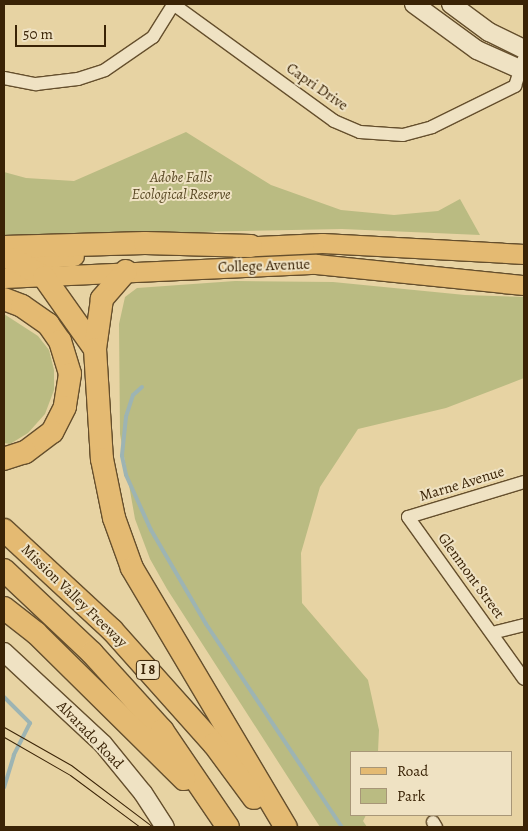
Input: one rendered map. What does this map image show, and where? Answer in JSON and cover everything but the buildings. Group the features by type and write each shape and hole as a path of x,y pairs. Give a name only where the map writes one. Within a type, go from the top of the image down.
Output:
{"highway":[{"path":"6,261 145,243 251,246"},
{"path":"6,261 44,277 95,349"},
{"path":"126,271 102,299 95,349 102,459 114,518 132,568 286,827"},
{"path":"4,299 22,306 48,324 60,341 70,374 65,407 52,432 25,452 4,459"},
{"name":"Mission Valley Freeway","path":"4,530 112,630 214,744 275,827"},
{"name":"Mission Valley Freeway","path":"4,570 92,653 162,730 224,821"},
{"path":"4,608 36,633 224,821"}],"main road":[{"name":"College Avenue","path":"251,246 322,243 524,254"},
{"name":"College Avenue","path":"44,277 126,271 316,264 524,285"}],"street":[{"path":"4,78 36,84 78,78 105,70 153,37 174,4"},
{"name":"Capri Drive","path":"174,4 334,121 360,132 403,135 432,127 515,86 523,67"},
{"path":"414,4 477,50 523,67"},
{"path":"451,4 489,32 524,49"},
{"name":"Marne Avenue","path":"408,517 524,482"},
{"name":"Glenmont Street","path":"408,517 524,679"},
{"path":"492,633 524,625"},
{"name":"Alvarado Road","path":"4,652 103,744 143,793 165,827"}],"green space":[{"name":"Adobe Falls Ecological Reserve","path":"186,132 271,185 341,210 394,215 438,211 460,199 480,235 342,229 4,236 4,172 26,178 74,181"},
{"path":"235,281 333,282 465,295 524,297 524,378 446,408 358,429 320,487 301,553 302,603 368,680 379,730 378,751 350,751 350,816 366,816 363,821 367,827 320,827 167,589 150,559 135,519 120,434 119,324 125,297 137,288"},
{"path":"4,314 38,336 49,350 54,370 54,390 45,414 28,433 10,444 4,443"}],"waterway":[{"path":"142,387 133,395 126,417 122,456 126,475 151,530 206,624 342,827"},
{"path":"4,697 30,723 14,755 4,788"}],"tram line":[{"path":"4,727 71,765 153,827"},
{"path":"4,737 70,775 140,827"}]}
